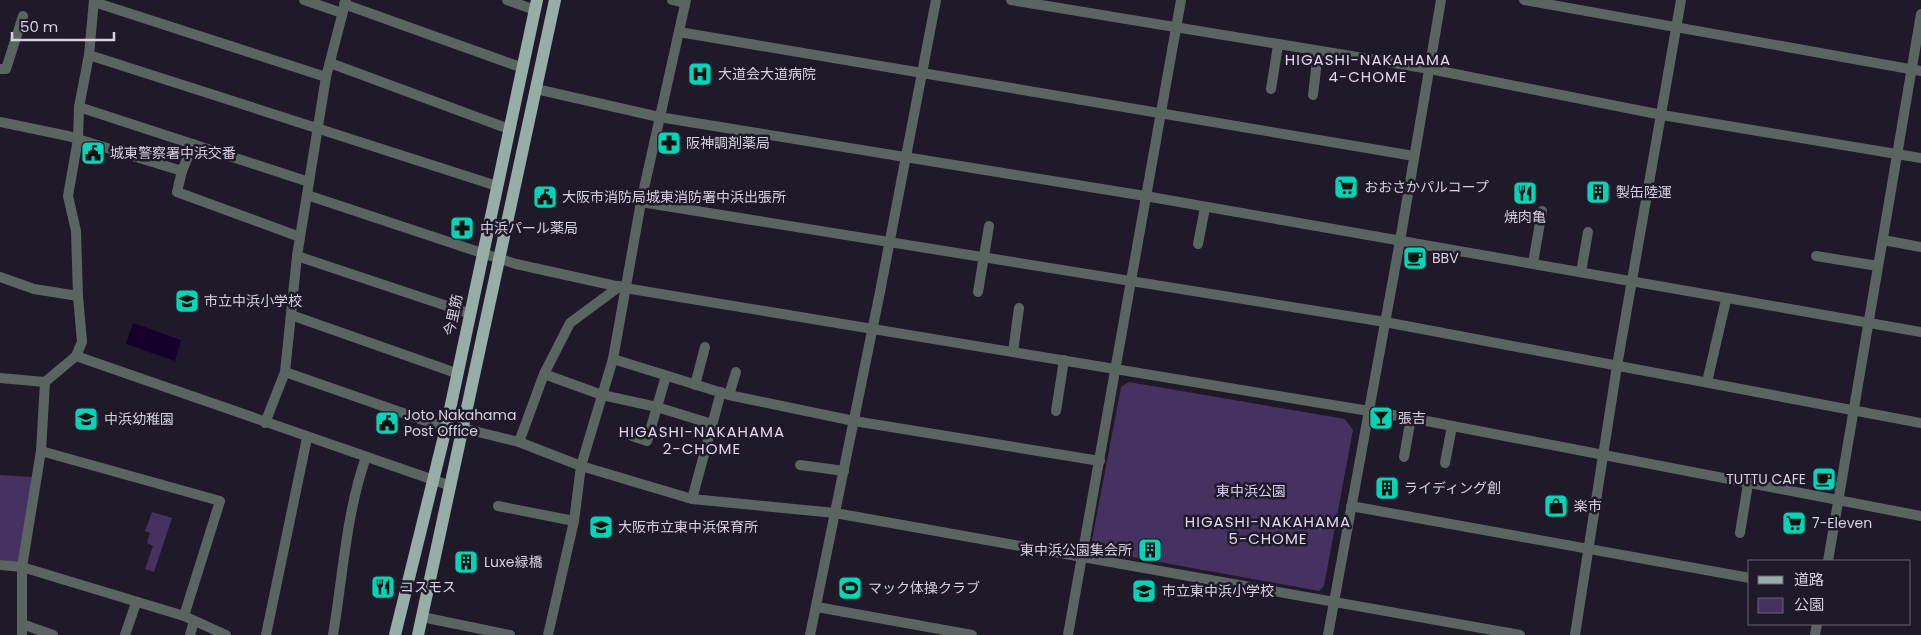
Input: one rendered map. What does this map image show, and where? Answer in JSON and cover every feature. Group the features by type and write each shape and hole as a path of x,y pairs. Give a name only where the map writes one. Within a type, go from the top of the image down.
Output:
{"main road":[{"path":"418,635 555,0"},
{"name":"今里筋","path":"395,635 446,428 468,314 536,5"}],"street":[{"path":"304,0 344,6 523,68"},
{"path":"506,0 536,5"},
{"path":"548,635 574,522 581,466 613,360 622,287 686,1 672,0"},
{"path":"810,635 890,242 936,0"},
{"path":"1011,0 1430,69 1662,116 1921,158"},
{"path":"1068,635 1131,282 1144,196 1162,115 1181,0"},
{"path":"1328,635 1400,241 1441,0"},
{"path":"1524,0 1921,71"},
{"path":"1575,635 1617,366 1662,116 1680,0"},
{"path":"0,378 45,382 76,356 82,342 78,296 76,231 68,196 77,140 79,107 89,55 94,1 326,77"},
{"path":"264,423 285,372 300,237 326,77 344,6"},
{"path":"1828,560 1852,411 1898,154 1910,69 1921,14"},
{"path":"0,69 6,69 23,16"},
{"path":"679,32 1414,156"},
{"path":"1271,89 1278,45"},
{"path":"1313,95 1318,52"},
{"path":"89,55 497,186"},
{"path":"330,63 509,128"},
{"path":"536,89 660,117 1144,196 1533,263 1726,300 1921,332"},
{"path":"79,107 309,182"},
{"path":"0,122 77,140 182,171"},
{"path":"193,144 182,171 177,192 300,237"},
{"path":"308,195 516,264 622,287 873,327 1411,418 1921,516"},
{"path":"641,202 1385,322 1921,423"},
{"path":"1198,244 1205,208"},
{"path":"1533,263 1542,211"},
{"path":"978,292 989,226"},
{"path":"1581,272 1588,232"},
{"path":"1883,240 1921,247"},
{"path":"298,256 468,314"},
{"path":"1816,256 1878,266"},
{"path":"0,277 34,288 78,296"},
{"path":"518,442 544,374 570,323 622,287"},
{"path":"1707,382 1726,300"},
{"path":"1013,352 1020,308"},
{"path":"290,315 456,372"},
{"path":"696,385 705,346"},
{"path":"76,356 307,438 451,486"},
{"path":"613,360 725,394 854,421 1100,460"},
{"path":"1056,411 1064,360"},
{"path":"285,372 446,428 462,428 518,442 581,466 692,499 835,513 1520,635"},
{"path":"692,499 712,424 736,372"},
{"path":"544,374 602,395 657,407 712,424"},
{"path":"632,436 646,441 666,376"},
{"path":"22,635 22,567 41,451 45,382"},
{"path":"1404,457 1411,418"},
{"path":"1445,463 1452,426"},
{"path":"266,635 307,438"},
{"path":"41,451 220,500 184,616"},
{"path":"333,635 344,572 349,520 356,484 366,457"},
{"path":"800,464 844,471"},
{"path":"1740,533 1748,484"},
{"path":"498,506 574,522"},
{"path":"1351,506 1748,578"},
{"path":"0,565 22,567 184,616 226,635"},
{"path":"125,635 136,603"},
{"path":"817,607 972,635"},
{"path":"422,617 479,632 510,635"},
{"path":"190,635 194,621"},
{"path":"22,624 52,635"}],"green space":[{"name":"東中浜公園","path":"1129,382 1345,419 1353,430 1324,586 1319,591 1099,551 1092,540 1121,387"},
{"path":"0,475 32,477 21,559 17,562 0,560"},
{"path":"152,512 172,518 154,572 145,569 153,546 147,543 150,533 145,531"}],"shaded area":[{"path":"133,323 181,340 175,361 126,344"}],"place":[{"name":"大道会大道病院","path":"700,74"},
{"name":"阪神調剤薬局","path":"669,143"},
{"name":"城東警察署中浜交番","path":"93,153"},
{"name":"おおさかパルコープ","path":"1346,187"},
{"name":"製缶陸運","path":"1598,192"},
{"name":"焼肉亀","path":"1525,193"},
{"name":"大阪市消防局城東消防署中浜出張所","path":"545,197"},
{"name":"中浜パール薬局","path":"462,228"},
{"name":"BBV","path":"1415,258"},
{"name":"市立中浜小学校","path":"187,301"},
{"name":"張吉","path":"1381,418"},
{"name":"中浜幼稚園","path":"86,419"},
{"name":"Joto Nakahama Post Office","path":"387,423"},
{"name":"TUTTU CAFE","path":"1824,479"},
{"name":"ライディング創","path":"1387,488"},
{"name":"楽市","path":"1556,506"},
{"name":"7-Eleven","path":"1794,523"},
{"name":"大阪市立東中浜保育所","path":"601,527"},
{"name":"東中浜公園集会所","path":"1150,550"},
{"name":"Luxe緑橋","path":"466,562"},
{"name":"コスモス","path":"383,587"},
{"name":"マック体操クラブ","path":"850,588"},
{"name":"市立東中浜小学校","path":"1144,591"}],"district":[{"name":"HIGASHI-NAKAHAMA 4-CHOME","path":"1368,68"},
{"name":"HIGASHI-NAKAHAMA 2-CHOME","path":"702,440"},
{"name":"HIGASHI-NAKAHAMA 5-CHOME","path":"1268,530"}]}
